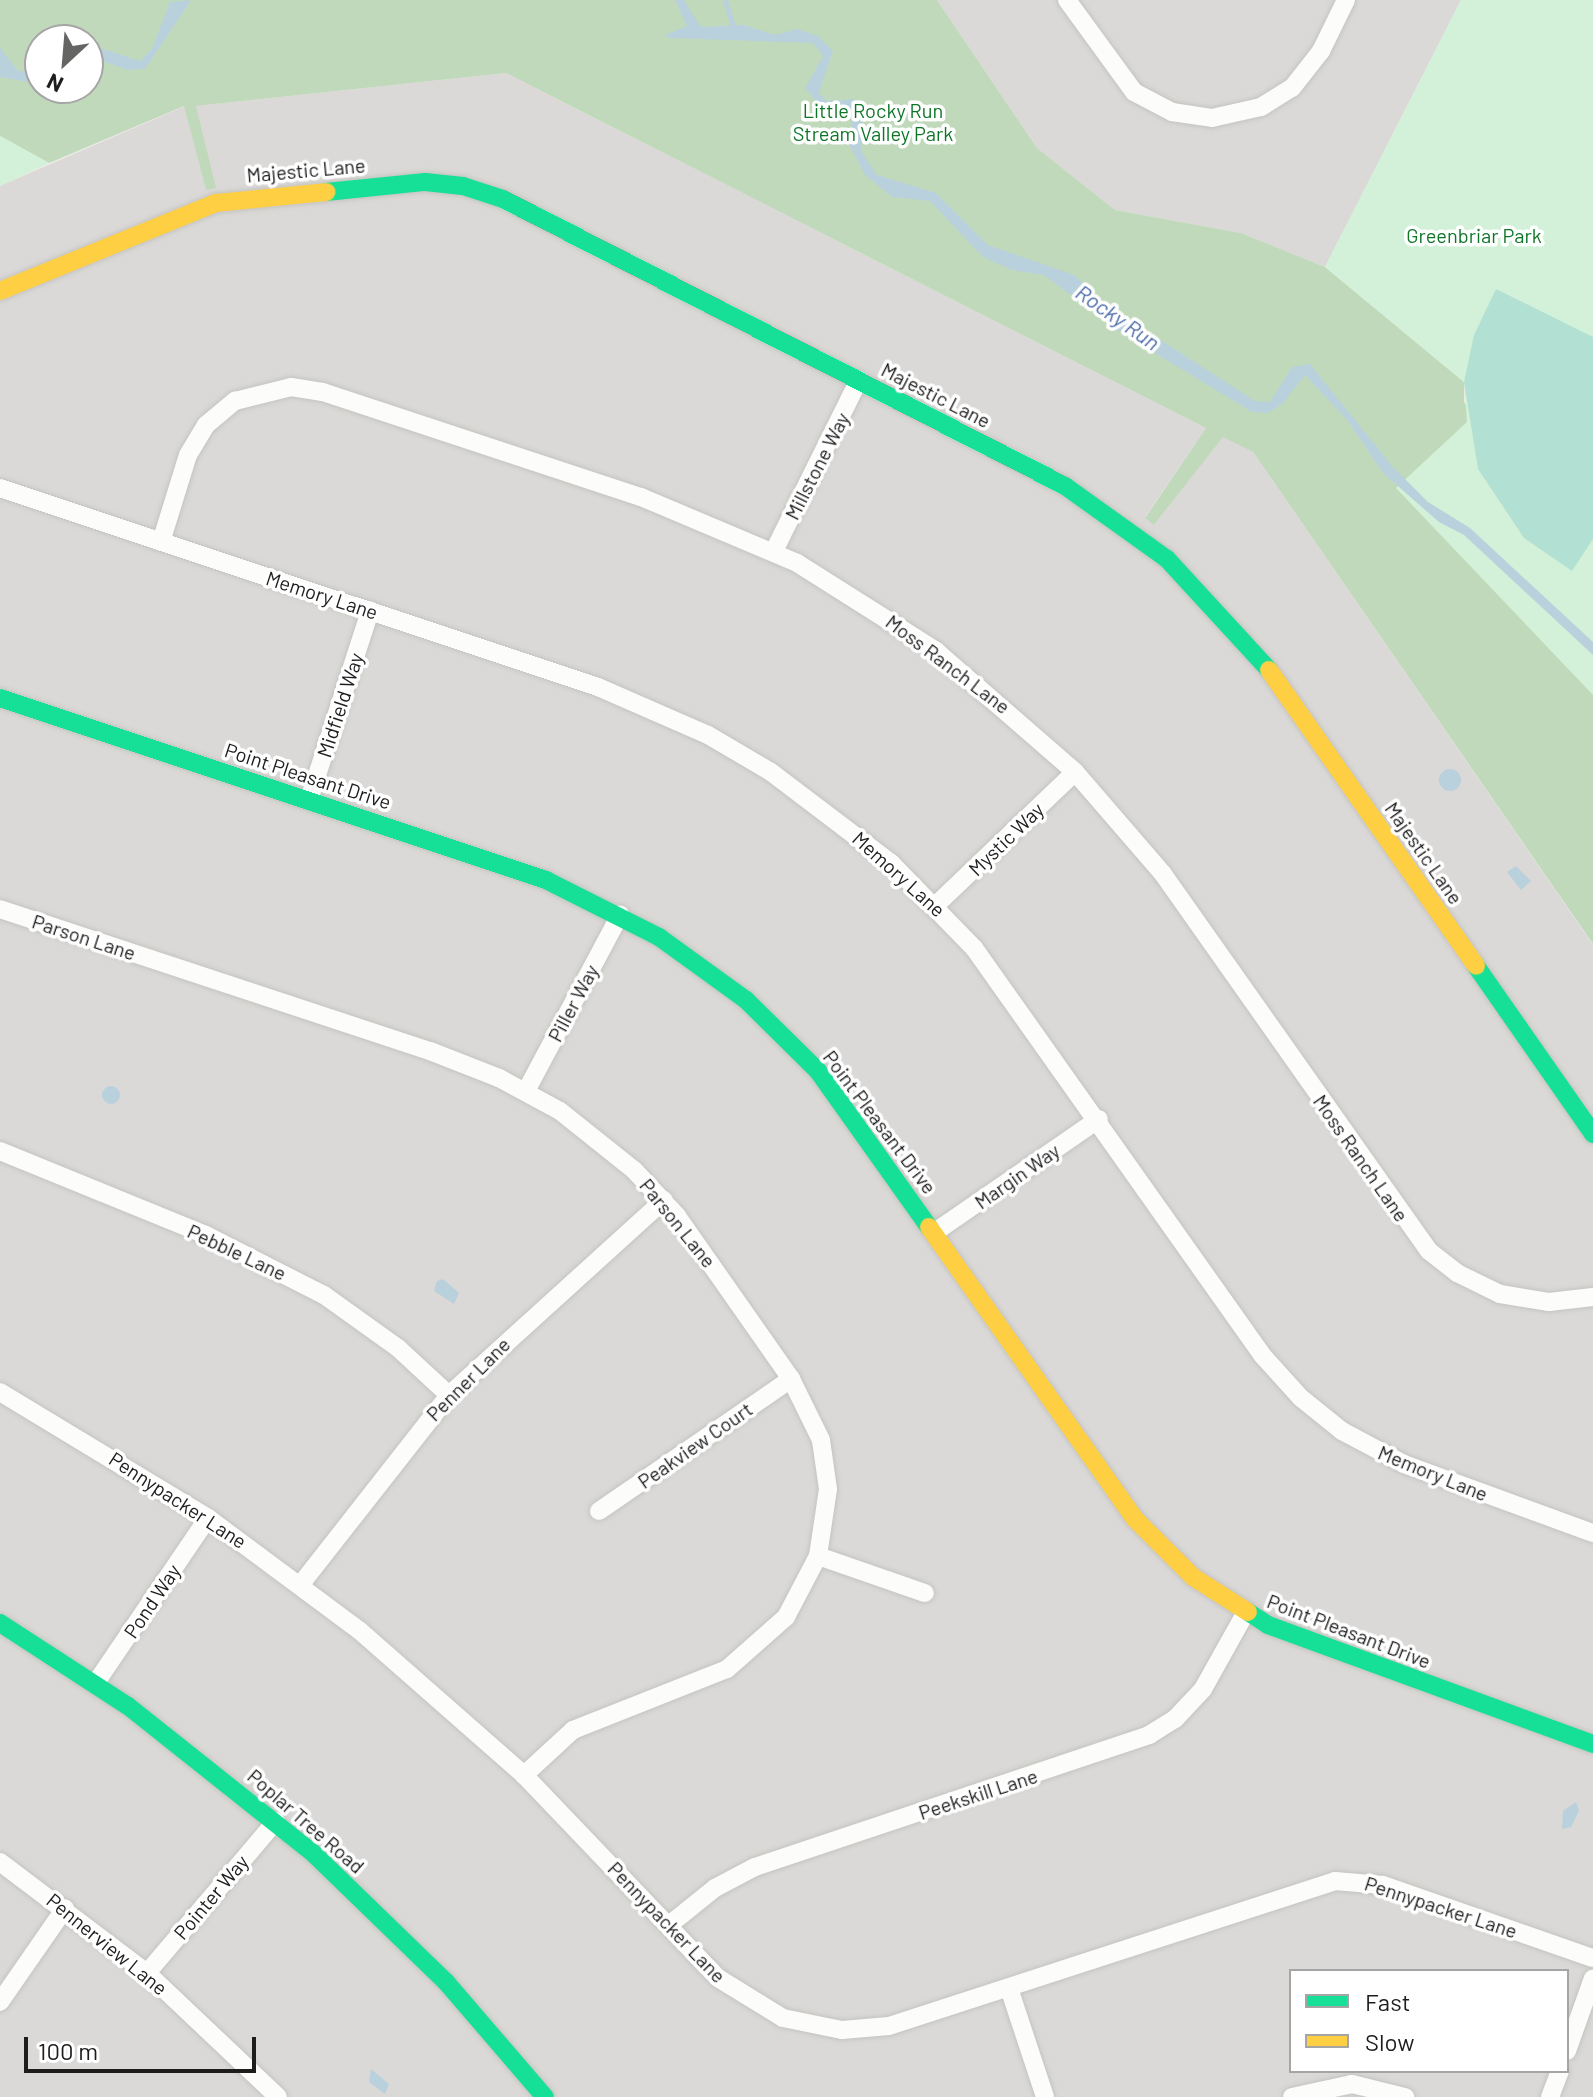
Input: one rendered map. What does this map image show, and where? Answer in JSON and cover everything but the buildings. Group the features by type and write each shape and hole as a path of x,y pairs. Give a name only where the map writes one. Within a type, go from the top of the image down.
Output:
{"street":[{"path":"1067,0 1134,92 1172,112 1212,118 1261,107 1292,88 1321,51 1346,0"},
{"name":"Majestic Lane","path":"0,291 216,203 306,191 447,183 503,199 1065,486 1157,551 1216,608 1285,691 1593,1134"},
{"name":"Millstone Way","path":"774,551 859,380"},
{"name":"Moss Ranch Lane","path":"161,542 188,455 206,425 235,401 291,387 323,392 641,497 774,551 936,651 1075,772 1163,874 1429,1251 1457,1273 1500,1294 1549,1302 1593,1297"},
{"name":"Memory Lane","path":"0,488 598,687 708,735 833,815 936,905 1001,981 1262,1355 1320,1415 1404,1464 1593,1533"},
{"name":"Midfield Way","path":"309,800 370,611"},
{"name":"Point Pleasant Drive","path":"0,698 546,880 620,915 705,967 784,1036 849,1110 1135,1519 1193,1577 1245,1614 1593,1744"},
{"name":"Mystic Way","path":"936,905 1075,772"},
{"name":"Parson Lane","path":"0,909 430,1051 526,1091 593,1134 664,1200 812,1413 825,1464 827,1513 818,1556 786,1617 749,1654 700,1683 584,1723 524,1775"},
{"name":"Piller Way","path":"526,1091 620,915"},
{"name":"Margin Way","path":"935,1232 1099,1119"},
{"name":"Pebble Lane","path":"0,1151 206,1235 324,1295 398,1348 449,1395"},
{"name":"Penner Lane","path":"301,1584 449,1395 664,1200"},
{"name":"Peakview Court","path":"599,1511 791,1379"},
{"name":"Pennypacker Lane","path":"0,1392 208,1518 301,1584 411,1673 524,1775 744,1998 807,2025 842,2030 889,2026 1335,1881 1383,1885 1593,1958"},
{"name":"Pond Way","path":"95,1684 208,1518"},
{"path":"818,1556 925,1593"},
{"name":"Peekskill Lane","path":"669,1925 743,1872 1149,1735 1175,1719 1203,1689 1245,1614"},
{"name":"Poplar Tree Road","path":"0,1623 95,1684 276,1821 446,1982 545,2097"},
{"name":"Pointer Way","path":"147,1973 276,1821"},
{"name":"Pennerview Lane","path":"0,1862 65,1908 147,1973 278,2097"},
{"path":"0,2002 65,1908"},
{"path":"1569,2045 1593,1978"},
{"path":"1009,1988 1045,2097"},
{"path":"1550,2097 1559,2073"},
{"path":"1292,2097 1352,2084 1405,2097"}],"shaded area":[{"path":"937,0 1461,0 1325,267 1241,233 1115,210 1037,148"},
{"path":"506,73 1206,428 1145,517 1154,525 1223,436 1253,452 1593,945 1593,2097 0,2097 0,186 185,106 206,190 210,189 195,106"}],"green space":[{"name":"Little Rocky Run Stream Valley Park","path":"0,0 937,0 1037,148 1115,210 1241,233 1325,267 1464,382 1464,402 1593,595 1593,944 1253,452 1223,437 1154,525 1145,518 1206,428 506,73 196,106 216,188 206,190 184,106 49,163 0,136"},
{"name":"Greenbriar Park","path":"1461,0 1593,0 1593,695 1396,488 1467,422 1464,382 1325,267"},
{"path":"0,136 49,163 0,186"},
{"path":"1496,289 1593,337 1593,539 1572,571 1524,538 1478,469 1464,382 1474,335"}],"water":[{"path":"191,0 145,69 128,70 104,62 104,49 140,61 152,49 170,2"},
{"name":"Rocky Run","path":"675,0 684,0 701,27 744,25 775,35 797,29 818,36 833,51 819,93 827,101 854,99 863,105 861,151 877,175 936,193 988,245 1074,275 1108,306 1255,401 1270,402 1292,367 1310,364 1392,466 1428,502 1470,528 1593,642 1593,655 1464,535 1439,522 1383,473 1348,421 1305,375 1282,404 1268,413 1252,412 1116,329 1044,275 1012,270 983,257 930,201 892,197 865,175 849,144 853,109 820,106 805,88 823,56 813,43 669,38 665,35 687,26"},
{"path":"0,48 18,71 24,71 24,81 0,77"},
{"path":"1450,769 1458,772 1461,780 1458,788 1450,791 1442,788 1439,780 1442,772"},
{"path":"1516,866 1531,881 1521,890 1507,872"},
{"path":"111,1086 118,1088 118,1102 111,1104 104,1102 102,1095 104,1088"},
{"path":"443,1279 459,1293 454,1304 434,1291 437,1281"},
{"path":"1576,1802 1579,1811 1571,1827 1562,1829 1563,1811"},
{"path":"371,2069 389,2084 385,2094 369,2082"}],"waterway":[{"path":"725,0 734,30"}],"traffic: fast":[{"path":"326,192 425,182 463,186 503,199 1065,486 1167,559 1269,670"},
{"path":"0,698 546,880 659,937 746,1000 818,1071 929,1227"},
{"path":"1476,966 1593,1134"},
{"path":"1248,1612 1268,1625 1593,1744"},
{"path":"0,1623 128,1706 315,1855 446,1982 545,2097"}],"traffic: slow":[{"path":"0,291 216,203 326,192"},
{"path":"1269,670 1476,966"},
{"path":"929,1227 1135,1519 1193,1577 1248,1612"}]}
